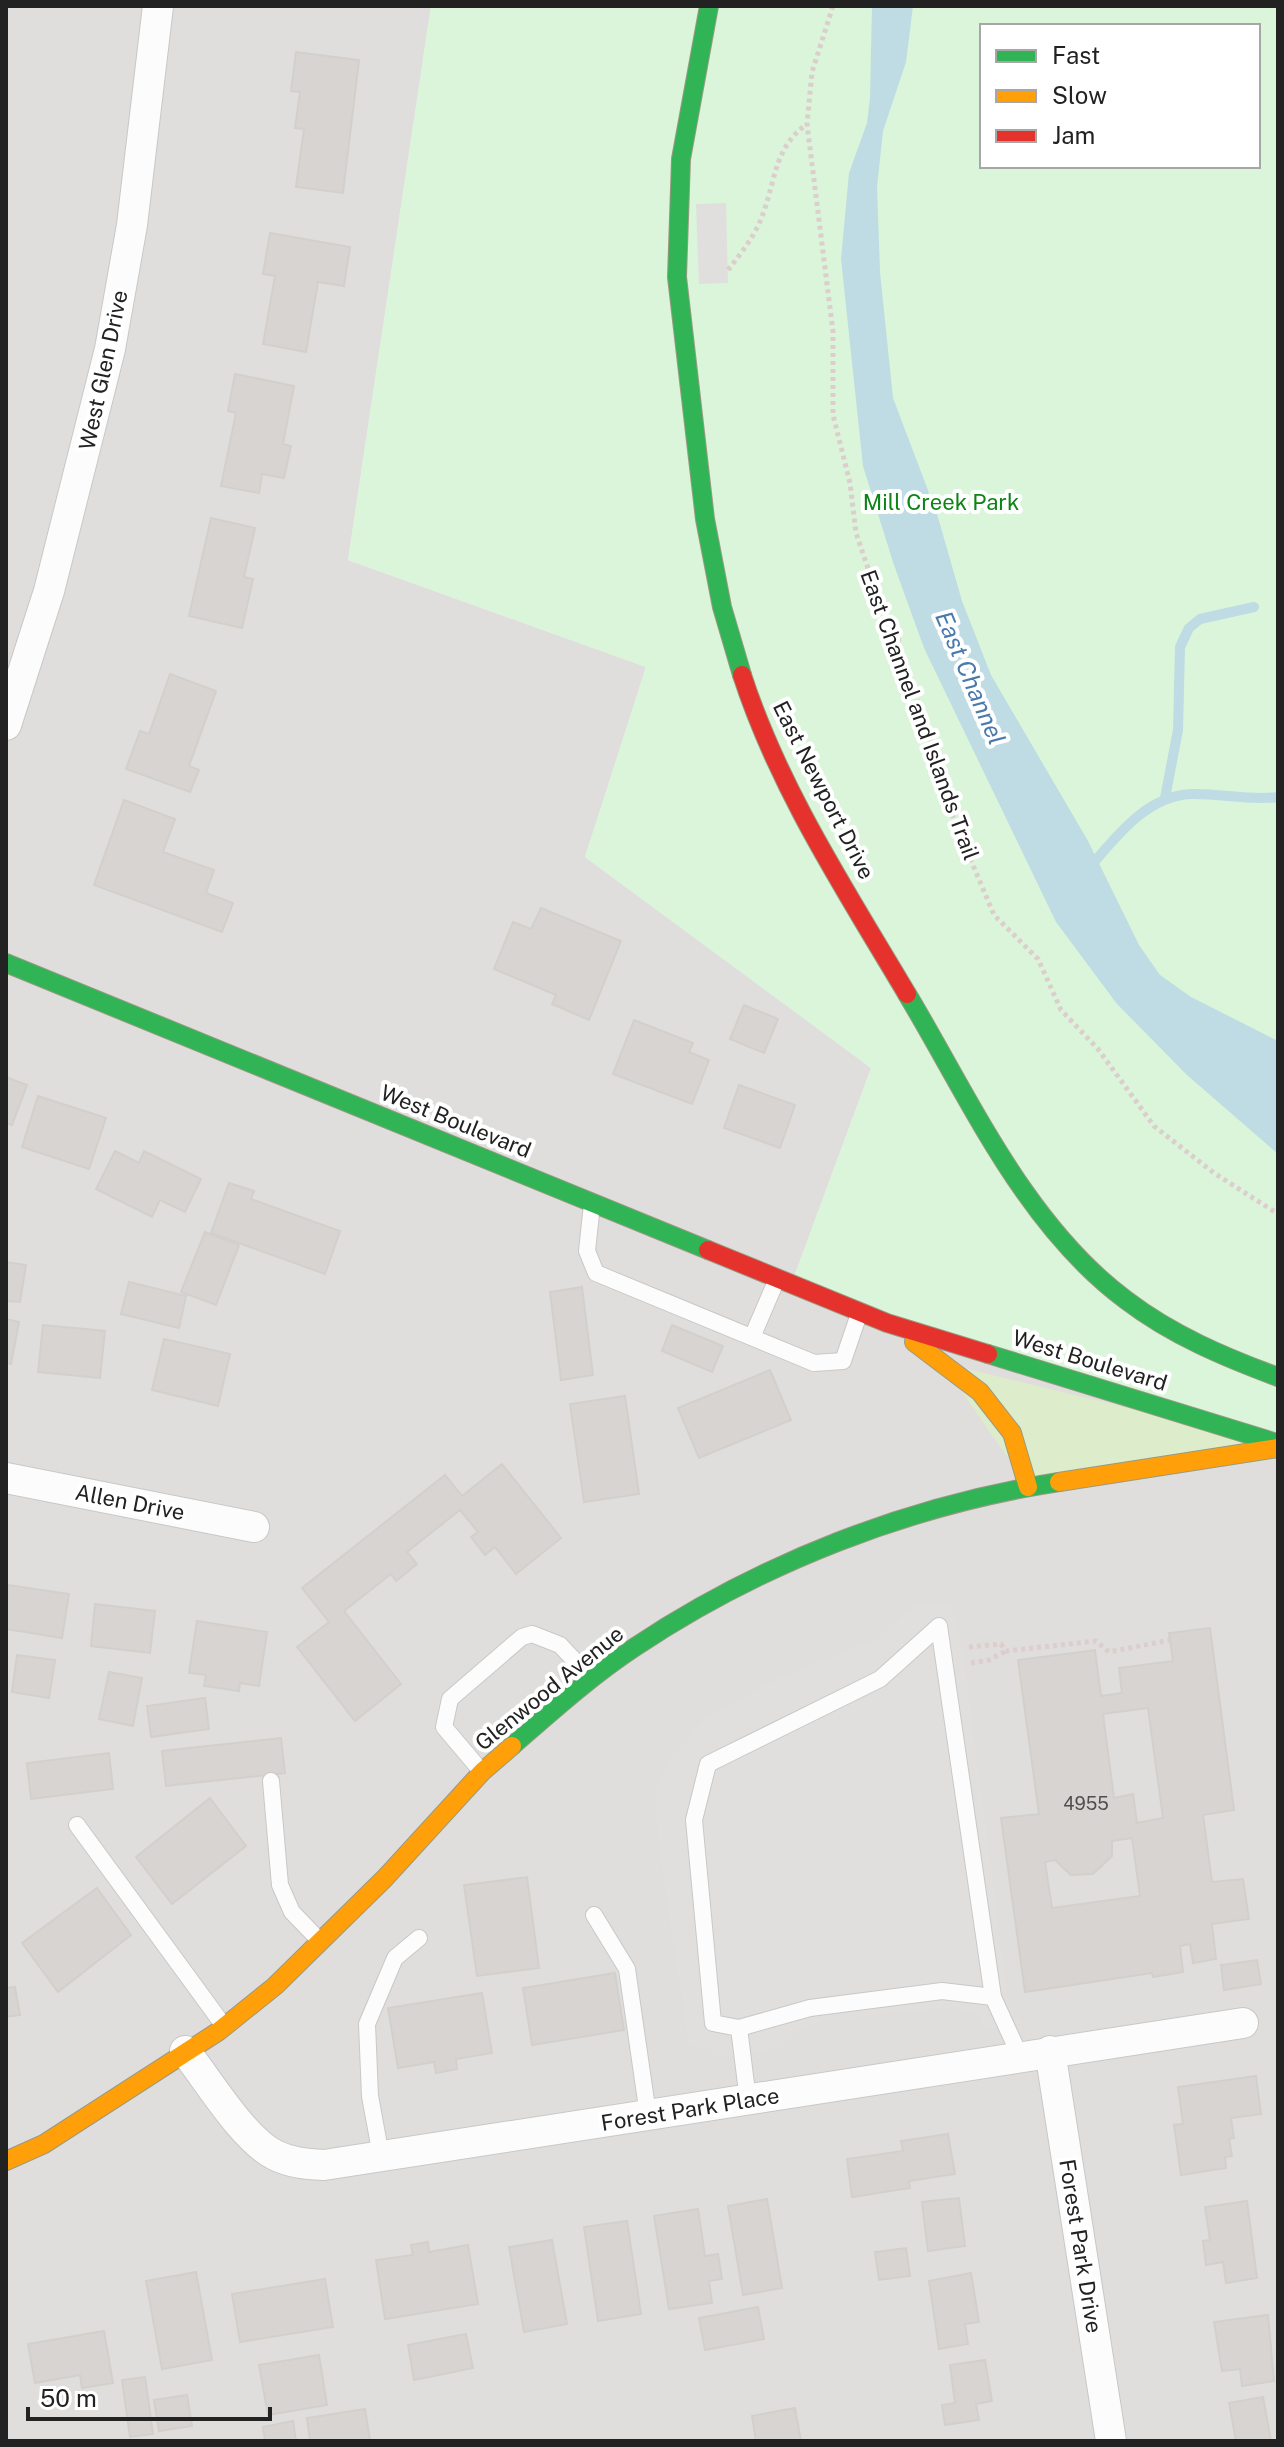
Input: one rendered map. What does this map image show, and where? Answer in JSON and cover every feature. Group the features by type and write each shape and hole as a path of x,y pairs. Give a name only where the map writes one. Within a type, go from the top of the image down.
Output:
{"street":[{"name":"West Glen Drive","path":"6,725 49,591 110,349 132,225 158,6"},
{"name":"East Newport Drive","path":"709,6 683,138 678,199 682,336 695,454 711,552 741,672 765,736 818,840 1033,1204 1106,1284 1141,1310 1193,1342 1278,1377"},
{"name":"West Boulevard","path":"6,963 887,1323 1278,1446"},
{"name":"West Boulevard","path":"887,1323 980,1392 1012,1433 1028,1487"},
{"name":"Glenwood Avenue","path":"6,2161 44,2144 225,2027 275,1986 385,1878 482,1772 635,1647 724,1594 822,1548 921,1514 1028,1487 1278,1446"},
{"name":"Allen Drive","path":"6,1478 254,1527"},
{"name":"Forest Park Place","path":"185,2051 252,2137 272,2154 297,2164 324,2165 1243,2023"},
{"name":"Forest Park Drive","path":"1050,2051 1111,2441"}],"lane":[{"path":"592,1203 587,1251 596,1273 753,1335 814,1363 843,1361 859,1312"},
{"path":"753,1335 777,1279"},
{"path":"993,1997 942,1991 810,2008 739,2028 713,2023 694,1820 708,1764 880,1679 939,1626 993,1997 1020,2056"},
{"path":"482,1772 444,1727 446,1709 450,1699 522,1637 532,1634 560,1645 592,1680"},
{"path":"271,1781 280,1885 292,1912 321,1941"},
{"path":"77,1825 225,2027"},
{"path":"594,1915 627,1969 648,2115"},
{"path":"381,2156 370,2096 367,2024 395,1958 419,1938"},
{"path":"739,2028 748,2100"}],"path":[{"name":"East Channel and Islands Trail","path":"833,6 812,72 807,124 833,332 833,415 850,483 856,533 873,583 897,635 954,820 994,915 1038,959 1061,1010 1098,1049 1154,1126 1214,1173 1278,1214"},
{"path":"728,270 757,228 778,157 794,134 807,124"},
{"path":"971,1663 989,1660 1006,1651 1096,1641 1109,1652 1170,1640"},
{"path":"969,1647 1001,1644 1006,1651"}],"shaded area":[{"path":"6,6 431,6 348,560 646,667 585,857 871,1068 791,1285 1278,1448 1278,2441 6,2441"},
{"path":"726,203 728,283 699,284 696,204"},
{"path":"915,1605 951,1605 962,1645 1008,2001 1014,2016 1023,2023 984,2030 980,2014 948,2007 818,2022 798,2031 781,2048 717,2057 711,2048 689,2046 658,1839 656,1787 669,1759 704,1720 773,1681 874,1640"}],"green space":[{"name":"Mill Creek Park","path":"431,6 1278,6 1278,1444 791,1285 871,1068 585,857 646,667 348,560"},
{"path":"942,1363 1278,1444 1028,1487"}],"water":[{"name":"East Channel","path":"872,6 913,6 906,62 883,131 877,187 880,272 893,398 937,514 962,601 991,675 1088,841 1139,945 1160,975 1191,997 1278,1041 1278,1154 1187,1075 1117,1004 1056,922 924,648 894,565 863,466 841,259 849,173 867,123"}],"building":[{"path":"296,52 359,60 343,193 296,187 304,129 295,128 300,92 291,91"},
{"path":"270,233 350,247 344,286 318,282 306,352 263,344 275,276 263,274"},
{"path":"235,374 294,386 283,444 291,446 284,478 262,474 259,493 221,486 236,413 228,411"},
{"path":"211,518 255,528 244,577 253,579 242,628 189,616"},
{"path":"170,674 216,691 189,766 199,770 190,792 126,769 140,731 149,734"},
{"path":"124,800 175,819 163,852 214,870 206,893 233,903 222,932 94,885"},
{"path":"541,908 621,941 589,1020 552,1004 556,995 494,969 513,922 531,929"},
{"path":"744,1005 778,1019 764,1053 730,1039"},
{"path":"634,1020 693,1043 689,1052 709,1060 692,1104 613,1074"},
{"path":"6,1077 27,1085 12,1125 6,1123"},
{"path":"739,1085 795,1105 780,1148 724,1128"},
{"path":"38,1096 106,1118 89,1169 22,1147"},
{"path":"115,1151 139,1163 144,1151 201,1179 185,1212 160,1200 152,1217 96,1189"},
{"path":"229,1183 254,1191 251,1199 340,1231 325,1274 211,1233"},
{"path":"205,1232 239,1245 216,1305 181,1292"},
{"path":"6,1262 26,1265 20,1302 6,1301"},
{"path":"129,1282 186,1296 179,1328 121,1314"},
{"path":"582,1287 593,1375 561,1380 550,1292"},
{"path":"6,1319 19,1322 11,1364 6,1363"},
{"path":"43,1325 105,1331 100,1378 38,1372"},
{"path":"672,1325 723,1346 712,1372 662,1351"},
{"path":"164,1339 230,1354 218,1406 152,1390"},
{"path":"770,1370 791,1420 699,1458 678,1408"},
{"path":"625,1396 639,1494 584,1502 570,1404"},
{"path":"502,1464 561,1538 516,1574 495,1547 485,1555 471,1537 478,1532 460,1510 407,1552 417,1564 396,1581 391,1574 344,1611 401,1684 355,1721 297,1647 329,1622 302,1588 445,1475 462,1496"},
{"path":"8,1585 69,1594 62,1638 6,1629"},
{"path":"95,1604 155,1611 150,1653 91,1646"},
{"path":"197,1621 267,1632 259,1686 240,1683 239,1691 204,1686 206,1675 189,1673"},
{"path":"1210,1628 1234,1810 1203,1815 1212,1882 1243,1879 1249,1919 1212,1924 1216,1959 1193,1963 1190,1944 1180,1946 1183,1972 1153,1977 1152,1973 1025,1992 1001,1818 1039,1814 1018,1660 1095,1650 1101,1696 1122,1693 1119,1668 1173,1661 1169,1633","holes":["1148,1708 1163,1818 1137,1823 1133,1794 1114,1798 1103,1714","1132,1838 1140,1896 1052,1908 1045,1862 1055,1860 1071,1875 1093,1874 1112,1856 1112,1841"]},
{"path":"17,1655 55,1660 49,1698 12,1692"},
{"path":"109,1672 142,1678 133,1726 99,1719"},
{"path":"205,1698 209,1729 151,1737 147,1706"},
{"path":"281,1738 285,1773 166,1786 162,1751"},
{"path":"109,1753 113,1789 31,1799 27,1763"},
{"path":"210,1798 246,1846 172,1904 136,1857"},
{"path":"527,1877 539,1968 477,1976 464,1885"},
{"path":"97,1888 131,1935 58,1992 22,1943"},
{"path":"1257,1960 1261,1984 1224,1990 1221,1965"},
{"path":"615,1973 624,2030 532,2045 523,1988"},
{"path":"15,1987 20,2015 6,2017 6,1988"},
{"path":"482,1993 492,2053 456,2059 457,2069 436,2073 434,2062 398,2068 388,2008"},
{"path":"1256,2076 1261,2114 1231,2118 1234,2138 1229,2139 1232,2156 1225,2157 1226,2168 1181,2175 1174,2125 1183,2124 1178,2087"},
{"path":"948,2134 955,2174 909,2181 910,2188 852,2197 847,2159 903,2151 901,2141"},
{"path":"959,2198 965,2246 928,2251 922,2202"},
{"path":"767,2199 782,2288 743,2295 728,2206"},
{"path":"1247,2201 1257,2278 1226,2283 1223,2262 1206,2265 1203,2241 1210,2240 1205,2207"},
{"path":"698,2209 705,2256 718,2254 722,2279 709,2281 712,2303 669,2309 654,2216"},
{"path":"627,2221 641,2314 598,2321 584,2227"},
{"path":"552,2240 567,2324 524,2332 509,2247"},
{"path":"428,2242 429,2252 468,2245 478,2304 385,2319 376,2260 413,2255 411,2245"},
{"path":"906,2248 910,2276 879,2280 875,2252"},
{"path":"196,2272 212,2360 162,2369 146,2281"},
{"path":"971,2273 979,2322 965,2324 968,2344 939,2349 929,2281"},
{"path":"325,2279 333,2327 240,2342 232,2294"},
{"path":"758,2307 764,2339 705,2350 699,2318"},
{"path":"1268,2315 1274,2381 1242,2386 1240,2369 1222,2371 1214,2322"},
{"path":"104,2331 113,2383 82,2388 80,2375 35,2383 28,2344"},
{"path":"466,2334 473,2368 414,2380 408,2345"},
{"path":"319,2355 327,2405 268,2415 259,2365"},
{"path":"985,2360 992,2401 976,2404 979,2420 945,2425 942,2405 955,2403 950,2365"},
{"path":"145,2377 153,2434 130,2437 122,2380"},
{"path":"187,2395 192,2426 159,2431 154,2400"},
{"path":"1263,2397 1271,2441 1236,2441 1229,2403"},
{"path":"795,2408 801,2441 756,2441 752,2416"},
{"path":"365,2409 370,2440 310,2441 307,2418"},
{"path":"293,2421 296,2441 265,2441 263,2427"}],"waterway":[{"path":"1165,798 1178,730 1180,647 1189,628 1200,619 1254,607"},
{"path":"1089,868 1133,820 1175,796 1278,797"}],"traffic: fast":[{"path":"709,6 681,159 677,277 705,519 722,607 742,675"},
{"path":"6,963 708,1250"},
{"path":"907,994 1002,1158 1058,1235 1090,1270 1126,1300 1162,1324 1218,1353 1278,1377"},
{"path":"988,1354 1277,1443"},
{"path":"512,1746 619,1658 733,1589 785,1564 893,1522 1003,1492 1059,1482"}],"traffic: slow":[{"path":"914,1342 980,1392 1012,1433 1028,1487"},
{"path":"1059,1482 1278,1448"},
{"path":"6,2161 44,2144 219,2031 275,1986 385,1878 482,1772 512,1746"}],"traffic: jam":[{"path":"742,675 757,717 794,799 907,994"},
{"path":"708,1250 887,1323 988,1354"}]}
